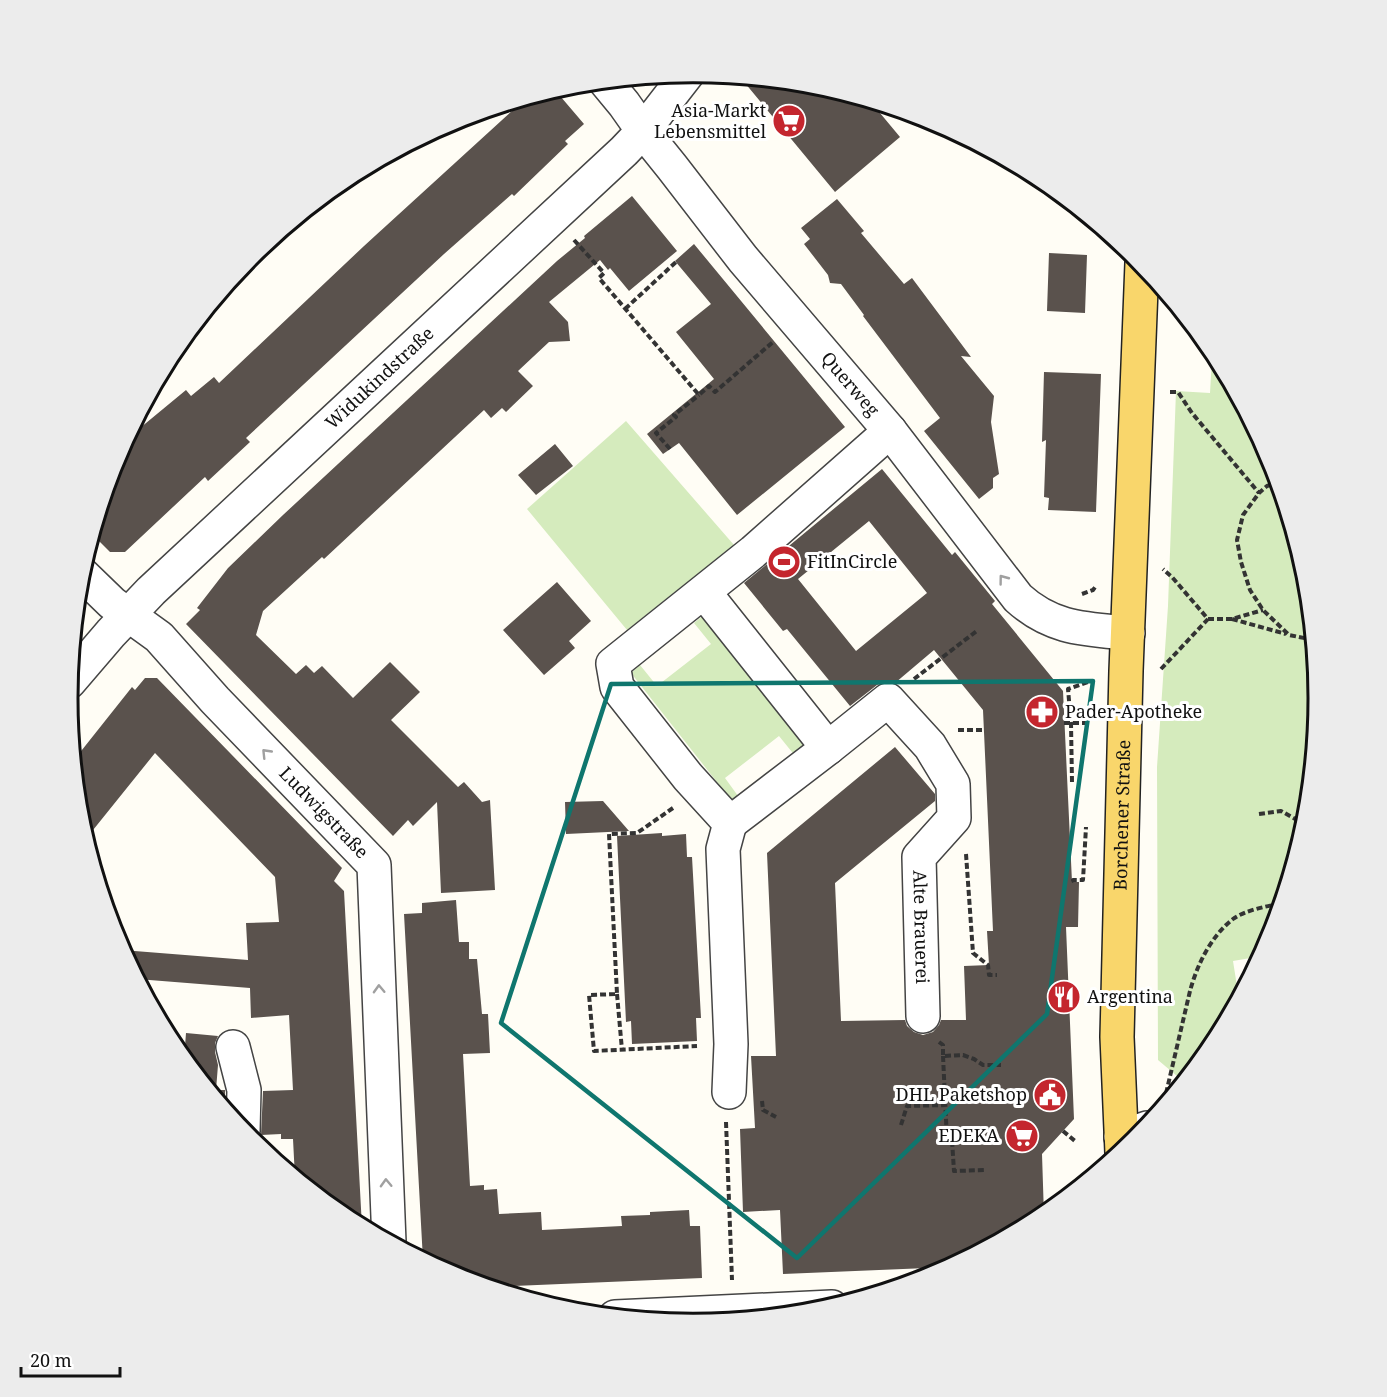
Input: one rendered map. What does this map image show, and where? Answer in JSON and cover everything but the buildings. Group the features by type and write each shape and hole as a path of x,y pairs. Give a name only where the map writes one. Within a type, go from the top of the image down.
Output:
{"main road":[{"name":"Borchener Straße","path":"1137,1125 1117,1037 1128,633 1141,277"}],"street":[{"name":"Widukindstraße","path":"79,671 151,591 624,151 643,131 680,83"},
{"name":"Querweg","path":"611,88 743,259 890,431 1018,598 1030,609 1046,618 1077,628 1128,633"},
{"path":"730,824 617,687 613,664 753,552 890,431"},
{"name":"Ludwigstraße","path":"89,581 112,603 159,637 215,700 374,865 389,1233"},
{"path":"704,592 828,748"},
{"path":"729,1092 731,1044 723,849 730,824 888,700 930,746 953,784 954,818"},
{"name":"Alte Brauerei","path":"922,1016 919,857 954,818"},
{"path":"233,1047 244,1090 243,1118"},
{"path":"681,1314 768,1310"}],"path":[{"path":"554,216 604,273 599,278 624,309 699,395"},
{"path":"624,309 676,262"},
{"path":"670,450 656,433 676,417 674,414 709,386 715,392 778,337"},
{"path":"1137,390 1178,392 1192,413 1259,493"},
{"path":"1270,485 1259,493 1244,515 1237,540 1250,590 1263,610 1289,635"},
{"path":"1131,564 1161,568 1172,577 1208,619"},
{"path":"1232,619 1263,610"},
{"path":"1156,674 1208,619 1232,619 1306,638"},
{"path":"888,700 978,630"},
{"path":"1072,782 1068,688 1088,682"},
{"path":"1064,723 1091,723"},
{"path":"622,1050 609,834 637,833 699,789"},
{"path":"1258,814 1281,811 1297,820"},
{"path":"954,818 965,832 973,952 988,965 989,975 997,975"},
{"path":"1074,882 1073,880 1083,880 1086,826"},
{"path":"1142,1119 1194,975 1213,942 1234,918 1273,905"},
{"path":"617,994 589,995 594,1051 731,1044"},
{"path":"943,1045 947,1140 952,1140 954,1171 986,1170"},
{"path":"943,1056 963,1055 983,1065 1001,1065"},
{"path":"729,1092 726,1112 734,1311"},
{"path":"901,1125 907,1106 946,1105"},
{"path":"1063,1131 1075,1141"}],"highlighted area":[{"path":"1093,681 1047,1014 797,1258 501,1023 611,684"}],"green space":[{"path":"1211,367 1246,426 1262,463 1288,539 1304,618 1308,658 1308,739 1304,779 1288,858 1262,934 1252,958 1233,961 1237,987 1205,1040 1178,1077 1158,1060 1157,767 1168,606 1176,391 1210,393"},
{"path":"626,421 734,545 627,630 527,509"},
{"path":"706,613 811,745 796,757 779,736 725,778 741,800 735,805 631,673 640,665 657,686 711,644 694,623"}],"place":[{"name":"Asia-Markt Lebensmittel","path":"789,121"},
{"name":"FitInCircle","path":"784,562"},
{"name":"Pader-Apotheke","path":"1042,712"},
{"name":"Argentina","path":"1064,997"},
{"name":"DHL Paketshop","path":"1050,1095"},
{"name":"EDEKA","path":"1022,1136"}]}
